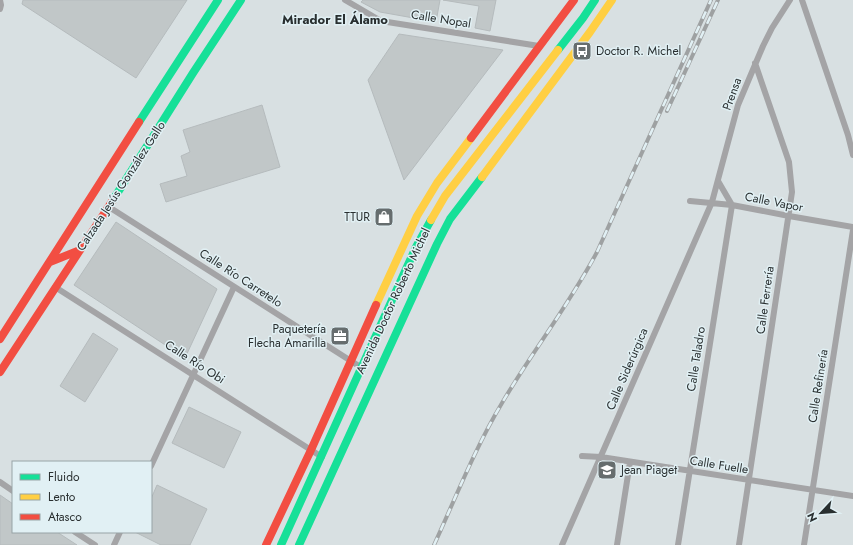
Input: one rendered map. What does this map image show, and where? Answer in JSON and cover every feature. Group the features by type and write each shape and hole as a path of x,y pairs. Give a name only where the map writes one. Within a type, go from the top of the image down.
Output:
{"main road":[{"name":"Calzada Jesús González Gallo","path":"0,339 218,0"},
{"name":"Calzada Jesús González Gallo","path":"0,372 55,286 109,207 193,73 241,0"},
{"name":"Avenida Doctor Roberto Michel","path":"266,545 311,450 350,360 417,216 426,200 437,183 574,0"},
{"name":"Avenida Doctor Roberto Michel","path":"281,545 416,247 445,196 595,0"},
{"name":"Avenida Doctor Roberto Michel","path":"299,545 437,244 450,219 590,32 612,0"},
{"path":"50,262 80,250"}],"street":[{"path":"0,0 0,9"},
{"name":"Calle Nopal","path":"345,0 381,21 539,46"},
{"name":"Prensa","path":"712,202 738,105 755,63 772,28 790,0"},
{"path":"802,0 853,155"},
{"name":"Calle Ferrería","path":"739,545 789,216 792,184 789,162 755,63"},
{"path":"718,181 732,205"},
{"name":"Calle Vapor","path":"690,201 732,205 853,227"},
{"name":"Calle Siderúrgica","path":"562,545 712,202"},
{"name":"Calle Taladro","path":"678,545 732,205"},
{"name":"Calle Río Carretelo","path":"109,207 362,368"},
{"name":"Calle Refinería","path":"804,545 853,230"},
{"name":"Calle Río Obi","path":"55,286 322,457"},
{"path":"152,464 234,287"},
{"name":"Calle Fuelle","path":"582,456 601,457 689,472 853,496"},
{"path":"617,545 630,462"},
{"path":"0,482 12,490"},
{"path":"76,533 94,545"},
{"path":"114,545 120,533"}],"building":[{"path":"23,0 187,0 136,78 22,4"},
{"path":"363,0 440,0 436,22 380,12 361,2"},
{"path":"443,0 496,0 490,31 475,28 479,6"},
{"path":"399,34 503,50 404,180 368,80"},
{"path":"262,105 280,167 166,202 160,184 187,176 181,156 190,152 183,130"},
{"path":"116,222 217,289 185,358 74,285"},
{"path":"93,333 118,349 85,402 60,386"},
{"path":"189,407 241,432 224,468 172,443"},
{"path":"157,485 207,509 190,545 161,545 137,533 152,533 152,497"},
{"path":"0,495 12,503 12,533 59,533 77,545 0,545"}],"railway":[{"path":"434,545 474,455 492,420 575,291 597,252 711,0"},
{"path":"667,111 718,0"}],"traffic: fast":[{"path":"139,122 218,0"},
{"path":"113,200 241,0"},
{"path":"558,50 595,0"},
{"path":"299,545 437,244 450,219 482,177"},
{"path":"281,545 416,247 431,220"}],"traffic: slow":[{"path":"482,177 590,32 612,0"},
{"path":"431,220 445,196 558,50"},
{"path":"376,305 417,216 437,183 471,138"}],"traffic: jam":[{"path":"471,138 574,0"},
{"path":"0,339 139,122"},
{"path":"0,372 113,200"},
{"path":"50,262 80,250"},
{"path":"266,545 311,450 376,305"}],"place":[{"name":"Doctor R. Michel","path":"582,51"},
{"name":"TTUR","path":"384,217"},
{"name":"Paquetería Flecha Amarilla","path":"340,336"},
{"name":"Jean Piaget","path":"607,470"}],"district":[{"name":"Mirador El Álamo","path":"335,19"}]}
